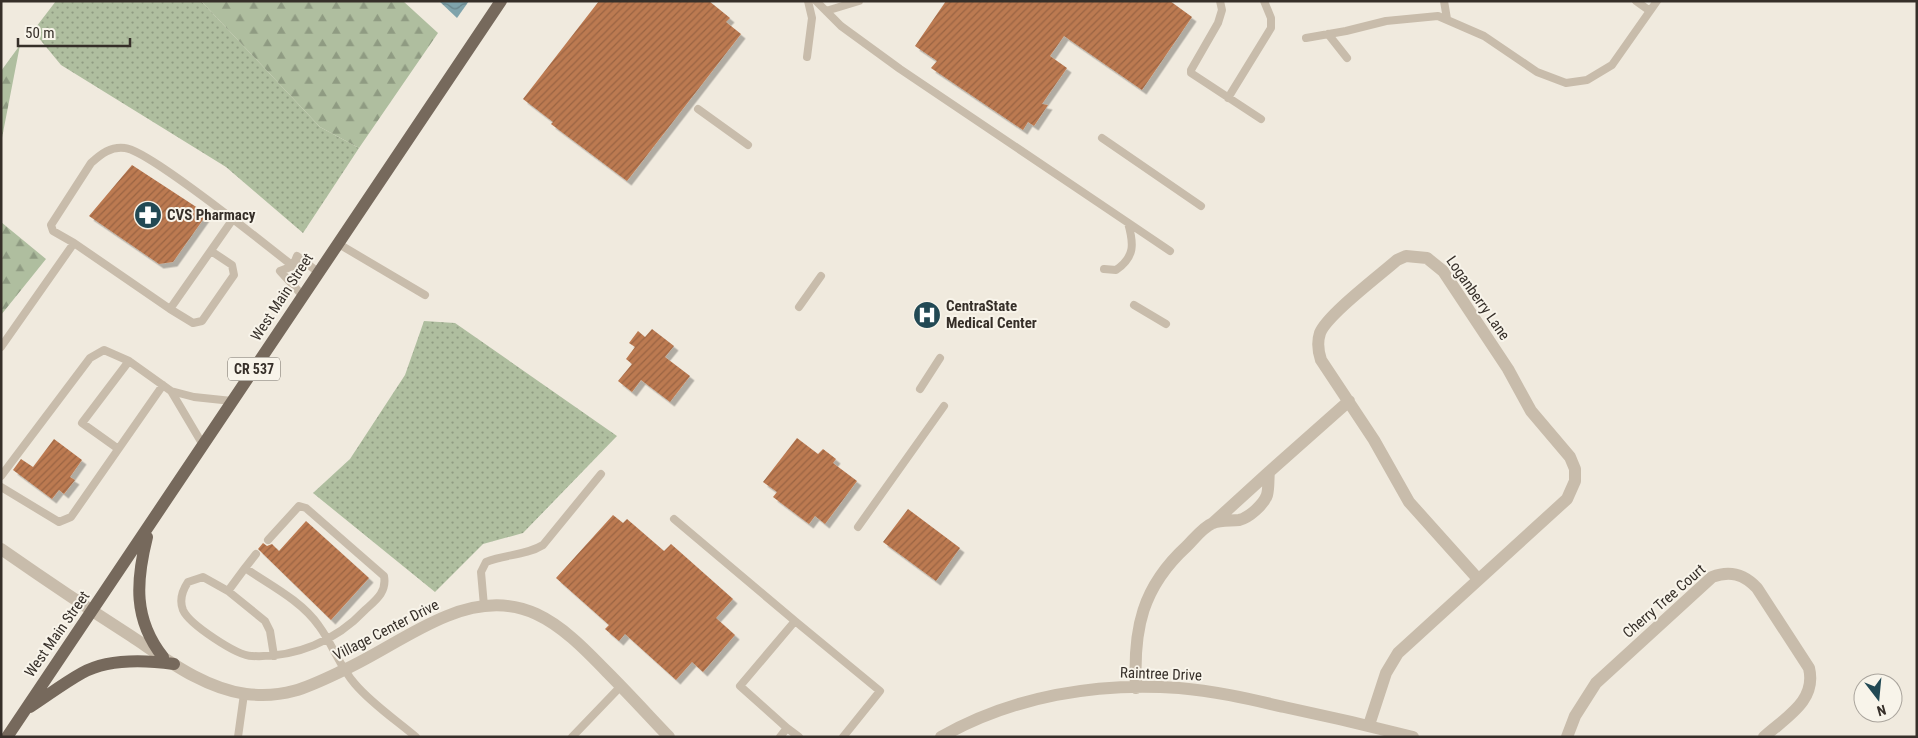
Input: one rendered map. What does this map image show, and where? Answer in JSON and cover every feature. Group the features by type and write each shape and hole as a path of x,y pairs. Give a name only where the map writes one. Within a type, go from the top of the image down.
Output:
{"main road":[{"name":"West Main Street","path":"7,737 93,612 336,244 501,1"},
{"path":"149,527 140,566 139,590 146,631 150,641 168,661"},
{"path":"24,711 84,672 101,666 168,661"}],"street":[{"name":"Loganberry Lane","path":"1369,725 1386,674 1398,653 1567,499 1575,481 1575,469 1570,457 1531,411 1508,369 1443,271 1434,261 1417,256 1397,260 1320,332 1318,342 1321,360 1349,401 1409,502 1478,579"},
{"path":"1136,688 1135,646 1140,620 1149,596 1160,575 1175,557 1349,401"},
{"path":"1213,523 1242,519 1252,513 1267,496 1268,472"},
{"name":"Village Center Drive","path":"1,549 168,661 207,682 244,694 285,695 344,671 445,617 484,606 513,607 552,621 574,638 669,737"},
{"name":"Cherry Tree Court","path":"1567,737 1574,716 1596,683 1712,577 1731,572 1746,578 1757,588 1809,668 1811,678 1810,690 1805,700 1764,737"},
{"name":"Raintree Drive","path":"941,737 964,724 1021,703 1076,692 1136,688 1204,691 1369,725 1412,737"}],"lane":[{"path":"807,58 812,18 808,1"},
{"path":"816,1 840,26 900,69 1170,251"},
{"path":"826,11 859,1"},
{"path":"1220,1 1222,10 1218,24 1191,70 1193,76 1261,119"},
{"path":"1228,98 1271,28 1271,18 1264,1"},
{"path":"1444,1 1447,19"},
{"path":"1636,1 1650,10"},
{"path":"1306,38 1386,21 1438,16 1484,36 1537,72 1566,83 1587,80 1612,65 1656,1"},
{"path":"1328,34 1347,58"},
{"path":"698,109 748,145"},
{"path":"1102,138 1201,206"},
{"path":"211,251 232,265 234,275 202,320 193,323 74,243 53,231 51,225 91,163 99,156 118,148 128,148 164,170 233,219 293,266"},
{"path":"170,309 233,219"},
{"path":"1104,269 1116,270 1130,259 1133,244 1128,223"},
{"path":"1,347 74,243"},
{"path":"336,244 425,295"},
{"path":"302,295 280,271 293,266 297,256 318,272"},
{"path":"799,307 821,276"},
{"path":"1134,305 1166,324"},
{"path":"1,476 90,358 104,350 129,361 171,391 194,397 232,401"},
{"path":"920,389 940,358"},
{"path":"117,448 82,422 129,361"},
{"path":"1,487 59,522 71,517 117,448 163,385"},
{"path":"171,391 203,445"},
{"path":"858,527 944,406"},
{"path":"484,606 481,572 486,562 530,552 543,546 601,474"},
{"path":"268,540 299,506 306,508 384,576 386,585 382,593 361,615 327,640 301,651 274,656 249,656 230,649 191,620 184,611 181,599 183,590 188,582 195,578 203,577 228,591 265,621 270,631 274,656"},
{"path":"674,519 880,691 843,737"},
{"path":"228,591 256,554"},
{"path":"245,568 294,601 315,620 344,671 357,686 416,737"},
{"path":"795,621 740,686 799,737"},
{"path":"572,737 621,686"},
{"path":"238,737 244,694"},
{"path":"780,737 787,728"}],"green space":[{"path":"56,1 201,1 320,127 359,148 303,233 226,167 61,65 33,31"},
{"path":"201,1 403,1 438,33 359,148 320,127"},
{"path":"20,45 1,143 1,71"},
{"path":"1,222 46,259 1,315"},
{"path":"424,321 455,323 617,436 523,533 483,544 435,592 313,493 350,459 405,375"}],"water":[{"path":"439,1 469,1 457,18"}],"building":[{"path":"599,1 709,1 730,18 726,22 741,34 627,181 551,124 553,122 523,99"},
{"path":"946,1 1170,1 1192,17 1142,90 1064,36 1050,56 1067,68 1042,104 1048,105 1034,126 1028,122 1023,130 931,68 937,61 915,46"},
{"name":"CVS Pharmacy","path":"132,165 207,214 173,262 159,264 89,216"},
{"path":"652,329 674,346 665,357 690,376 670,402 641,380 632,392 618,381 632,364 626,359 635,347 629,343 638,331 645,337"},
{"path":"797,438 818,454 823,449 836,459 833,463 857,481 825,524 815,516 809,524 773,497 777,492 763,482"},
{"path":"54,439 82,460 70,477 75,480 64,494 59,490 52,499 13,470 21,459 33,467"},
{"path":"908,509 960,548 936,581 883,542"},
{"path":"613,515 623,523 627,519 664,551 671,544 733,599 716,618 735,635 703,672 692,662 676,680 625,634 619,641 605,629 609,625 556,578"},
{"path":"306,521 369,578 331,620 258,549 263,543 267,546 272,544 279,551"}],"place":[{"name":"CVS Pharmacy","path":"148,215"},
{"name":"CentraState Medical Center","path":"927,315"}]}
